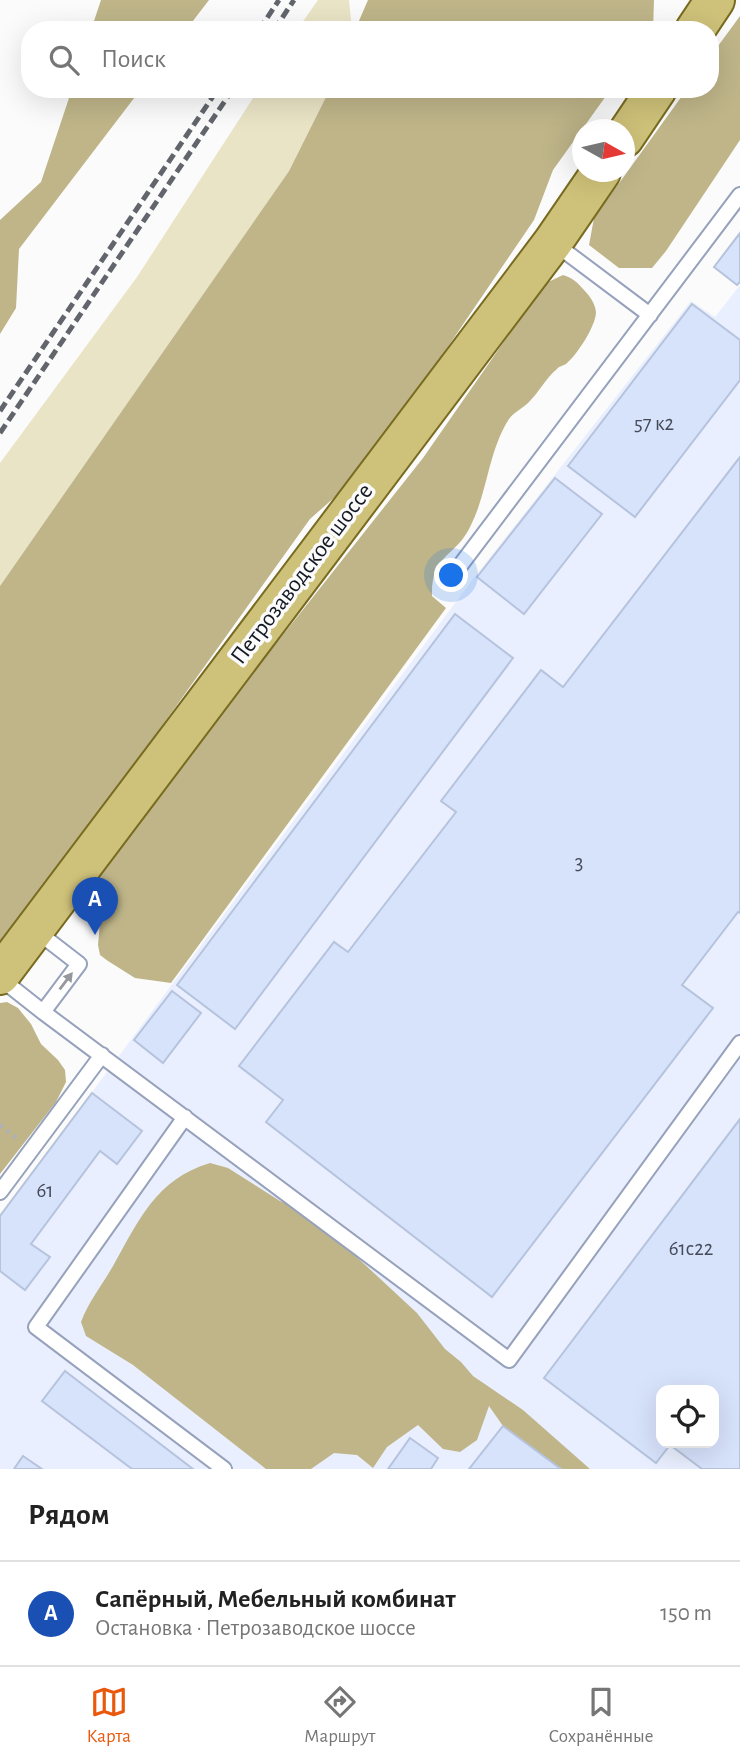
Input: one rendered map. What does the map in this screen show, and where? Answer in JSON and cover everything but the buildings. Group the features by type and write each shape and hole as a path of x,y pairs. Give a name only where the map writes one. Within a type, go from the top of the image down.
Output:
{"main road":[{"path":"701,21 715,0"},
{"path":"635,123 651,98"},
{"name":"Петрозаводское шоссе","path":"0,977 33,929 553,242 594,182"}],"lane":[{"path":"450,579 740,195"},
{"path":"553,242 650,315"},
{"path":"33,929 79,964 43,1012"},
{"path":"0,977 43,1012 509,1360 740,1043"},
{"path":"0,1192 102,1055"},
{"path":"185,1116 36,1327 224,1469"}],"shaded area":[{"path":"101,0 209,0 193,21 94,21"},
{"path":"318,0 349,0 351,21 303,21"},
{"path":"368,0 654,0 653,21 359,21"},
{"path":"740,16 740,140 652,268 619,268 589,245 594,218 620,182 635,182 635,161 681,98 719,98 719,45"},
{"path":"69,98 134,98 19,249 16,308 0,334 0,220 41,182"},
{"path":"253,98 326,98 289,171 0,586 0,463 137,277"},
{"path":"326,98 605,98 590,119 572,119 572,143 553,170 534,220 362,473 310,519 106,804 0,945 0,586 289,171"},
{"path":"563,275 575,281 588,295 595,307 595,319 575,354 511,417 502,432 471,525 436,571 432,596 446,608 171,983 135,978 108,961 100,955 100,923 89,902 91,888 101,865 423,458 544,284"},
{"path":"740,285 740,1469 0,1469 0,1216 473,579 691,301 715,317"},
{"path":"7,1002 18,1008 31,1024 41,1044 58,1060 65,1070 66,1082 56,1102 0,1174 0,1003"},
{"path":"210,1163 228,1168 319,1222 417,1313 445,1349 473,1376 523,1410 590,1469 561,1469 503,1426 489,1406 477,1440 460,1452 443,1449 418,1425 387,1447 373,1468 357,1455 334,1453 311,1469 266,1469 133,1365 86,1336 81,1322 84,1314 151,1203 176,1179"}],"railway":[{"path":"265,21 279,0"},
{"path":"280,21 294,0"},
{"path":"0,411 212,98"},
{"path":"0,433 227,98"}],"place":[{"name":"Сапёрный, Мебельный комбинат","path":"95,935"}]}
